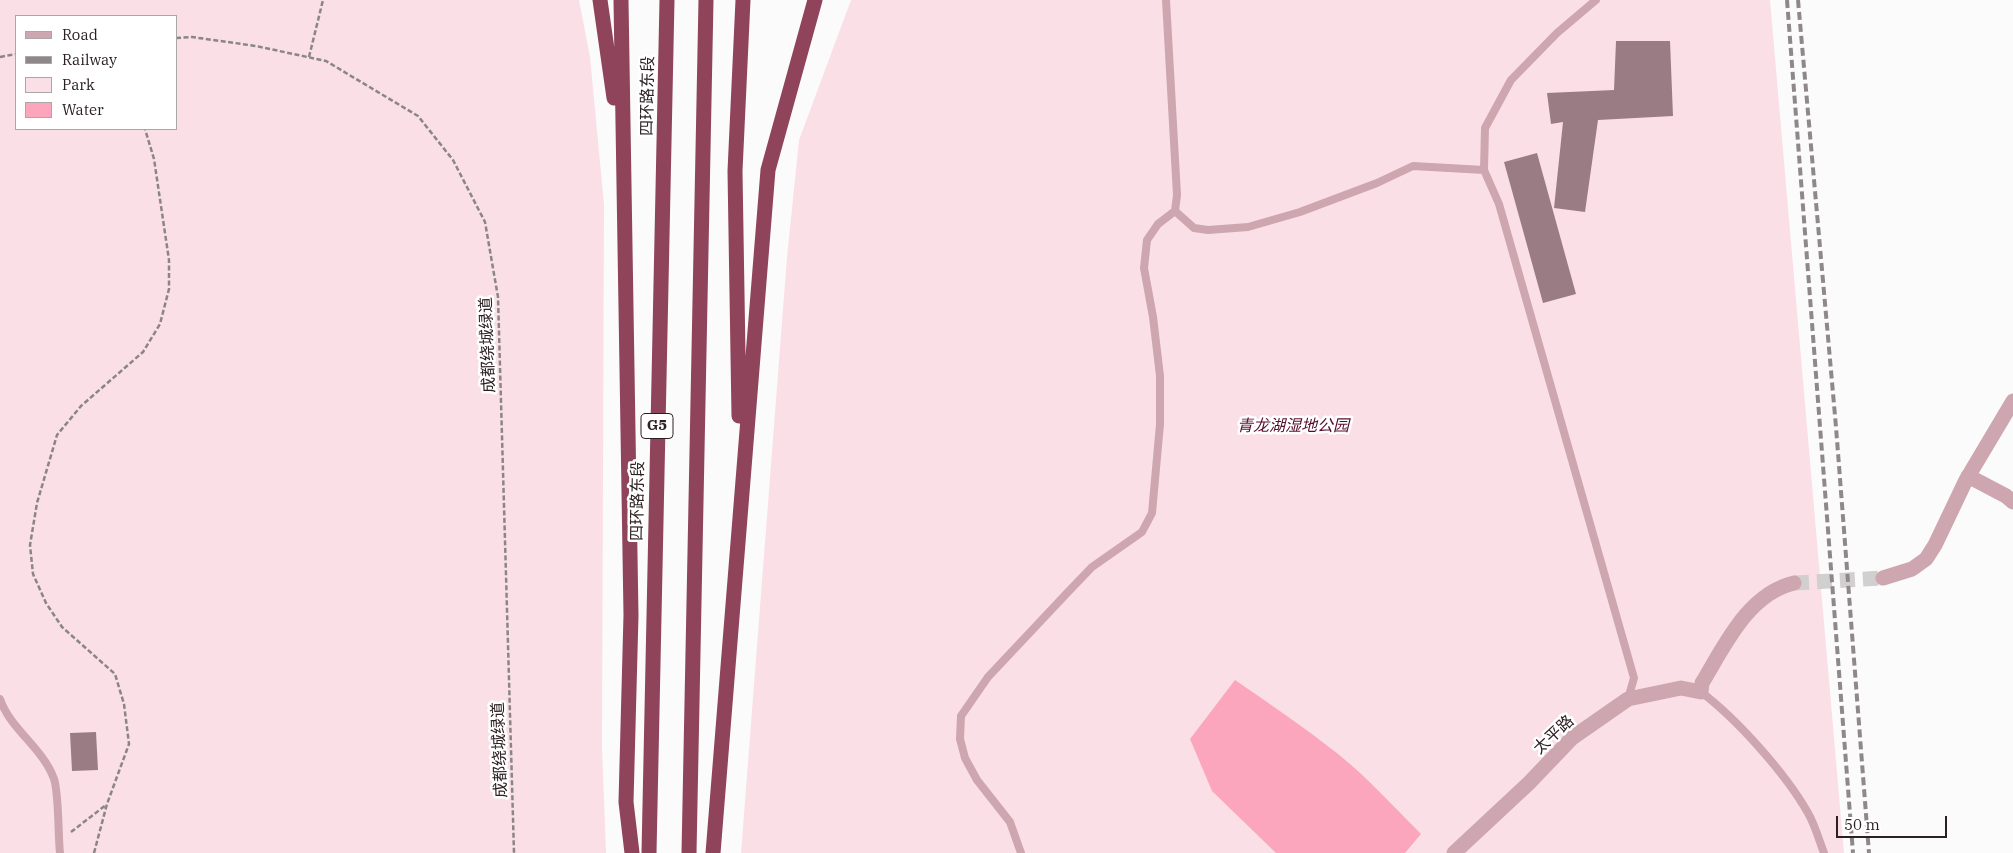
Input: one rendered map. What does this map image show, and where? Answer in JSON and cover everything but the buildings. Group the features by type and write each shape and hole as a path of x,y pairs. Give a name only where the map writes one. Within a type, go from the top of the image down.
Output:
{"highway":[{"path":"600,0 624,176"},
{"path":"621,0 630,615 626,802 632,853"},
{"name":"四环路东段","path":"649,853 668,0"},
{"name":"G5","path":"689,853 706,0"},
{"path":"741,505 735,171 743,0"},
{"path":"713,853 768,170 815,0"}],"street":[{"path":"1883,578 1912,569 1926,559 1935,545 1968,476 2013,401"},
{"path":"1968,476 2006,496 2013,502"},
{"path":"1701,692 1702,683 1733,631 1766,594 1779,586 1794,583"},
{"name":"太平路","path":"1454,853 1529,783 1572,738 1628,699 1680,688 1701,692"}],"lane":[{"path":"1021,853 1010,822 978,780 965,758 960,739 961,716 988,677 1061,599 1092,567 1142,532 1152,513 1160,424 1160,376 1153,317 1144,268 1147,240 1158,224 1174,211 1177,195 1166,0"},
{"path":"1596,0 1557,33 1511,80 1484,128 1484,170 1499,204 1634,678 1628,699"},
{"path":"1174,211 1194,228 1208,230 1248,227 1300,212 1377,183 1413,166 1484,170"},
{"path":"1701,692 1721,707 1784,777 1809,814 1824,853"},
{"path":"0,699 4,712 40,755 54,780 60,853"}],"path":[{"path":"308,57 323,0"},
{"name":"成都绕城绿道","path":"178,38 192,37 256,46 326,61 418,116 454,160 485,222 498,298 514,853"},
{"path":"0,57 15,54"},
{"path":"94,853 107,804 129,744 124,704 115,674 62,627 46,603 33,574 30,545 36,503 57,435 81,406 143,352 160,324 169,289 169,260 154,159 145,130"},
{"path":"59,841 107,804"}],"green space":[{"path":"0,0 579,0 590,57 604,204 602,747 606,853 0,853"},
{"name":"青龙湖湿地公园","path":"851,0 1770,0 1844,853 741,853 787,257 799,140"}],"water":[{"path":"1235,680 1338,754 1391,803 1421,834 1405,853 1276,853 1212,791 1190,739"}],"tunnel":[{"path":"1794,583 1883,578"}],"railway":[{"path":"1787,0 1853,853"},
{"path":"1798,0 1836,427 1869,853"}]}
